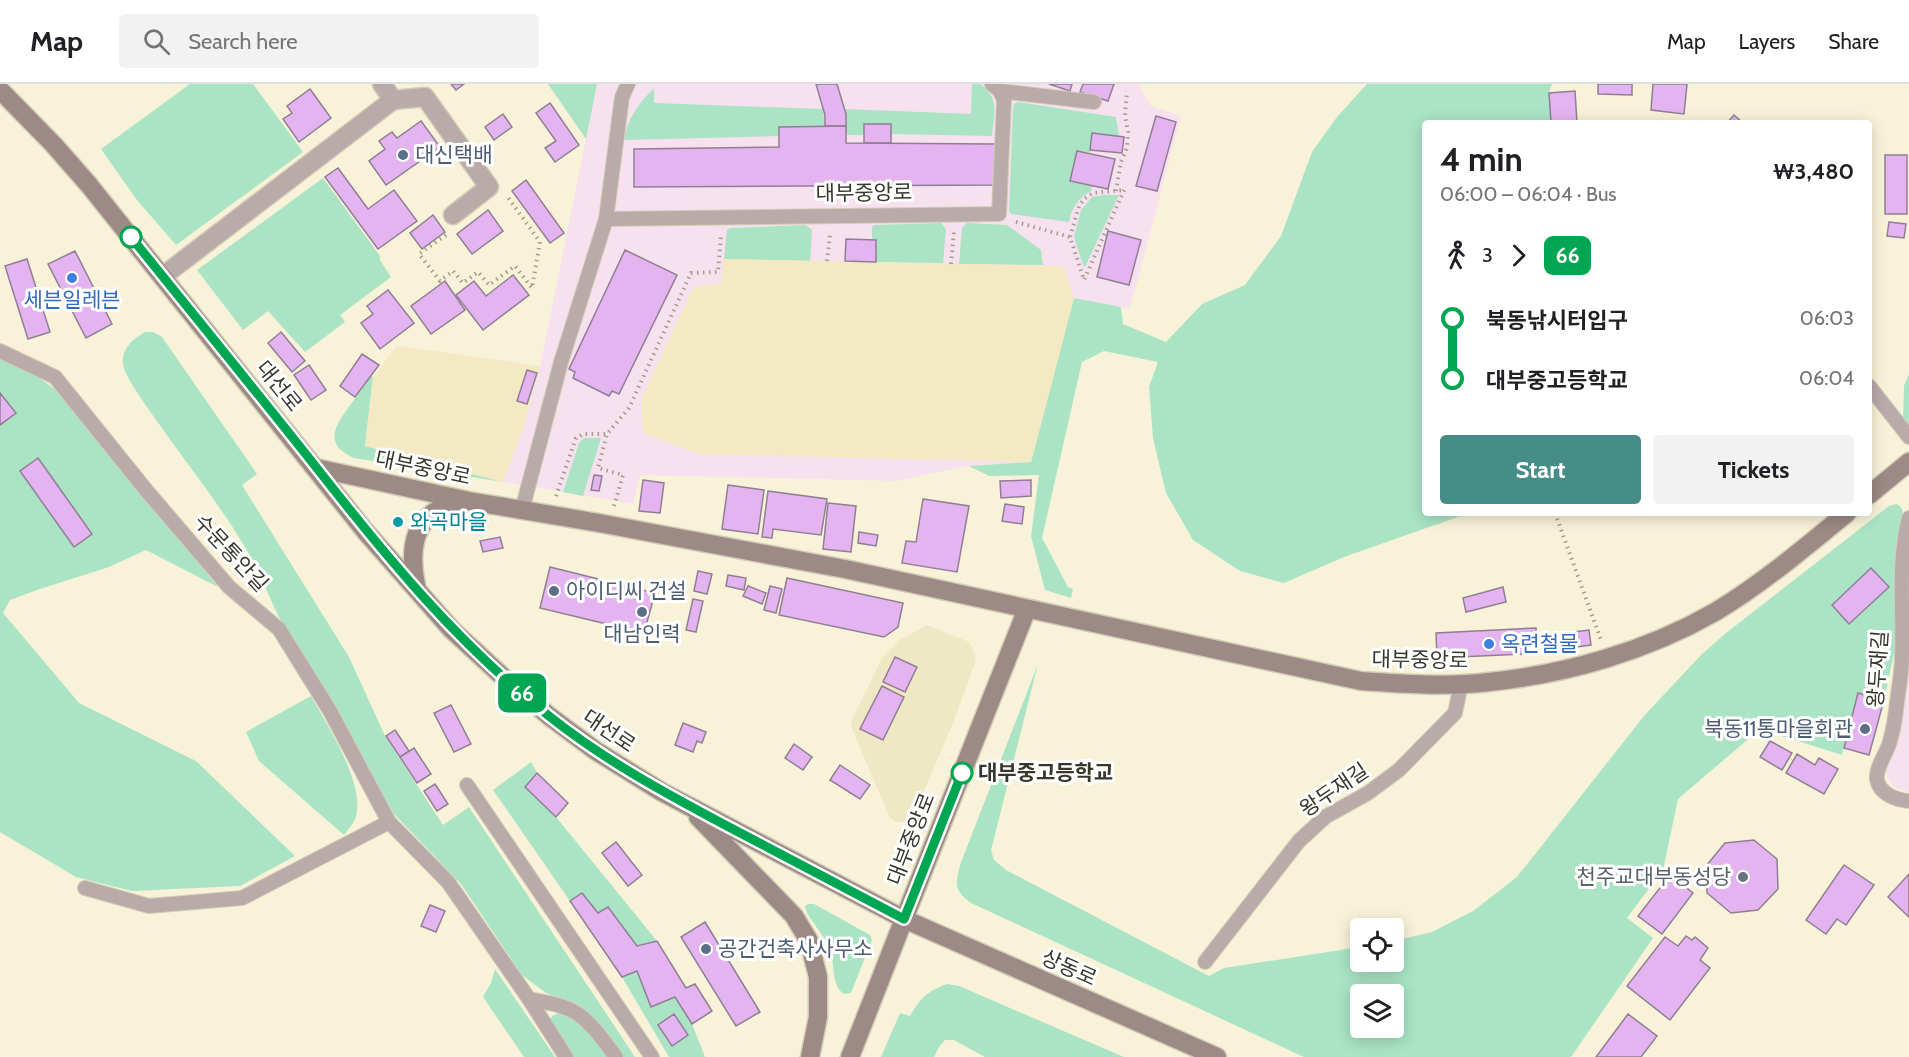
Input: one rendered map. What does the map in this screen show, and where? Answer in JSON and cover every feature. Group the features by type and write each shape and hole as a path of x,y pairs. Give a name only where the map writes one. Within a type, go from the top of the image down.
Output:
{"street":[{"path":"382,84 393,100"},
{"name":"대선로","path":"0,90 60,152 163,276 365,531 452,630 549,716 596,751 686,804 904,919"},
{"path":"163,276 393,100 425,97 489,187 454,213"},
{"path":"1872,493 1909,462"},
{"name":"대부중앙로","path":"316,468 469,501 833,567 1361,681 1420,685 1489,683 1556,672 1607,658 1664,637 1713,613 1749,590 1843,516"},
{"path":"417,592 412,566 413,545 420,527 431,514 442,507 469,501"},
{"name":"대부중앙로","path":"904,919 1026,609"},
{"path":"686,804 794,916 808,941 818,977 818,1017 810,1057"},
{"path":"850,1057 904,919"},
{"name":"상동로","path":"904,919 1217,1057"}],"lane":[{"path":"522,510 561,362 606,219 622,98 628,84"},
{"path":"996,87 1094,102"},
{"path":"996,87 1004,100 1005,110 999,214"},
{"name":"대부중앙로","path":"606,219 999,214"},
{"name":"수문통안길","path":"0,351 55,376 146,490 229,587 279,629 330,711 389,822 448,882 566,1057"},
{"path":"1872,390 1909,437"},
{"name":"왕두재길","path":"1909,518 1901,566 1902,657 1894,723 1890,742 1877,777 1879,786 1887,794 1899,800 1909,801"},
{"name":"왕두재길","path":"1205,962 1312,827 1324,817 1383,783 1455,713 1461,684"},
{"path":"467,785 652,1057"},
{"path":"85,888 149,906 242,898 389,822"},
{"path":"528,999 555,1004 577,1014 598,1034 616,1057"}],"path":[{"path":"1116,191 1121,162 1127,148 1128,132 1125,116 1127,91"},
{"path":"454,213 463,222 419,254 440,281 453,271 463,283 478,272 489,285 515,266 532,288 540,242 497,181 489,187"},
{"path":"1124,190 1084,280 1070,237 1075,215 1084,199 1094,193 1116,191 1124,190"},
{"path":"999,214 1012,221 1070,237"},
{"path":"951,264 955,215"},
{"path":"828,261 831,216"},
{"path":"613,510 623,475 598,468 607,434 629,408 691,273 718,272 722,217"},
{"path":"554,500 576,438 583,434 607,434"},
{"path":"1556,516 1607,658"}],"shaded area":[{"path":"597,84 1138,84 1151,106 1181,116 1130,309 1074,298 1031,462 969,466 896,481 640,475 633,504 503,482 365,446 373,377 397,346 540,366"},
{"path":"1909,538 1909,792 1894,787 1888,780 1886,771 1889,759"},
{"path":"927,625 969,642 976,656 975,663 953,723 913,817 907,822 897,822 890,818 851,722 882,658 900,640"}],"green space":[{"path":"190,84 253,84 303,152 176,245 137,200 101,149"},
{"path":"548,84 597,84 586,139"},
{"path":"972,84 980,84 991,95 994,107 992,136 891,134 891,124 865,124 864,135 846,135 845,109 971,114"},
{"path":"1367,84 1552,84 1549,93 1551,120 1422,120 1422,516 1460,516 1344,557 1284,583 1240,571 1193,540 1166,493 1153,438 1149,387 1158,362 1104,351 1082,362 1042,538 1068,587 1073,589 1071,598 1045,590 1031,536 1039,475 989,476 969,466 1031,462 1074,298 1121,307 1123,324 1166,342 1202,304 1245,285 1281,236 1312,152 1337,117"},
{"path":"654,88 654,103 823,109 825,126 780,127 779,136 624,140 634,112"},
{"path":"1018,102 1116,117 1119,136 1092,133 1090,153 1077,151 1071,181 1092,186 1091,191 1076,204 1069,222 1011,214 1009,211 1013,108"},
{"path":"323,178 380,256 380,260 391,277 340,315 345,322 305,352 268,311 243,330 197,270"},
{"path":"1119,195 1085,267 1074,237 1081,210 1092,197"},
{"path":"941,223 946,229 943,263 876,262 876,240 872,240 874,225"},
{"path":"967,223 1007,225 1041,250 1043,265 959,264 962,228"},
{"path":"806,225 812,230 810,261 724,259 727,230 730,228"},
{"path":"145,332 153,332 162,337 257,474 242,485 349,657 385,736 443,825 469,807 635,1057 624,1057 596,1021 577,1004 546,993 522,975 461,884 394,814 279,616 245,546 129,379 123,364 124,354 132,341"},
{"path":"0,357 38,377 57,391 218,587 146,550 109,567 10,600 3,613 79,703 196,761 295,856 240,886 132,891 76,877 0,832"},
{"path":"1909,374 1909,427 1903,420 1904,386"},
{"path":"371,376 373,377 365,446 503,482 354,458 345,453 335,442 336,430"},
{"path":"584,438 601,438 583,496 563,492 579,443"},
{"path":"1896,504 1900,506 1903,511 1897,540 1895,569 1895,649 1884,700 1858,693 1842,755 1760,729 1678,799 1663,870 1627,918 1653,938 1571,1057 1304,1057 971,903 957,887 960,865 1038,664 991,850 994,860 1006,870 1209,976 1224,968 1350,949 1350,972 1404,972 1404,939 1432,932 1473,911 1517,877 1644,716 1701,655 1889,506"},
{"path":"311,696 343,754 355,787 356,816 344,835 259,761 246,732"},
{"path":"531,762 537,773 525,787 556,817 657,941 637,946 608,907 598,913 570,901 493,790"},
{"path":"814,904 870,935 872,940 851,993 844,994 837,986 832,955 807,913 805,906"},
{"path":"495,969 555,1057 524,1057 483,997 491,983"},
{"path":"637,971 652,1007 675,997 692,1024 705,1057 669,1057 622,977"},
{"path":"947,984 959,986 1124,1057 985,1057 954,1040 945,1040 934,1057 881,1057 900,1013 910,1016 925,996"},
{"path":"559,1013 574,1018 607,1057 572,1057 550,1021 552,1016"}],"sand":[{"path":"724,259 1063,266 1074,298 1031,462 699,454 643,433 641,399 694,286 721,284"},
{"path":"397,346 540,366 524,426 503,482 365,446 373,377"}],"building":[{"path":"451,84 464,84 456,90"},
{"path":"816,84 837,84 846,114 846,126 825,126 825,115"},
{"path":"1049,84 1072,84 1070,91"},
{"path":"1083,84 1114,84 1108,101 1080,92"},
{"path":"1598,84 1632,84 1632,95 1598,94"},
{"path":"1653,84 1687,84 1684,114 1651,110"},
{"path":"310,89 331,118 299,142 283,119 292,113 287,106"},
{"path":"1575,91 1577,120 1551,120 1549,93"},
{"path":"550,103 579,145 555,162 545,148 556,141 536,113"},
{"path":"503,114 512,127 494,140 485,127"},
{"path":"1734,115 1740,120 1730,120"},
{"path":"1156,116 1176,122 1157,191 1136,186"},
{"path":"421,121 440,147 386,185 369,161 385,149 379,141 392,132 397,138"},
{"path":"864,124 891,124 891,143 864,143"},
{"path":"846,126 846,143 995,144 995,185 634,187 634,149 779,147 779,127"},
{"path":"1092,133 1124,137 1122,153 1090,150"},
{"path":"1077,151 1115,159 1108,189 1070,181"},
{"path":"1885,155 1907,155 1907,214 1885,214"},
{"path":"338,168 368,209 394,190 417,221 378,249 325,177"},
{"path":"526,180 564,233 550,243 512,191"},
{"path":"488,210 503,231 472,254 457,234"},
{"path":"433,215 445,232 422,249 410,233"},
{"path":"1889,222 1906,224 1904,238 1887,236"},
{"path":"1108,231 1141,240 1129,285 1097,277"},
{"path":"846,239 876,240 876,262 845,261"},
{"path":"625,250 677,275 619,394 612,391 609,396 573,378 575,372 569,369"},
{"path":"75,251 112,324 86,338 48,264"},
{"path":"27,259 50,332 28,339 5,266"},
{"path":"513,275 529,295 483,330 456,295 474,281 486,296"},
{"path":"445,281 465,310 431,334 411,306"},
{"path":"388,290 414,323 380,349 361,323 373,314 367,306"},
{"path":"281,332 305,361 292,372 268,343"},
{"path":"362,354 379,365 355,397 340,386"},
{"path":"309,365 326,390 311,400 294,375"},
{"path":"527,370 537,373 527,404 517,401"},
{"path":"0,393 16,413 0,425"},
{"path":"38,458 92,534 74,547 20,471"},
{"path":"594,475 602,476 599,491 591,490"},
{"path":"643,480 664,483 660,513 639,511"},
{"path":"1031,480 1031,496 1001,498 1000,481"},
{"path":"728,485 764,490 758,534 722,529"},
{"path":"768,491 827,499 821,535 773,529 772,538 762,537"},
{"path":"923,499 969,506 957,572 902,563 906,541 916,542"},
{"path":"828,503 856,506 851,552 823,549"},
{"path":"1005,504 1024,507 1022,524 1002,521"},
{"path":"859,532 878,535 876,546 858,543"},
{"path":"500,537 503,548 483,552 480,541"},
{"path":"550,567 655,593 644,633 540,608"},
{"path":"1871,568 1889,587 1849,624 1832,605"},
{"path":"698,571 712,574 707,594 694,591"},
{"path":"728,575 746,578 744,590 726,586"},
{"path":"787,578 903,603 898,627 884,637 779,615"},
{"path":"748,586 766,593 762,604 743,596"},
{"path":"770,586 782,589 776,613 764,610"},
{"path":"1503,587 1506,602 1466,612 1463,598"},
{"path":"693,599 703,601 696,632 686,630"},
{"path":"1536,628 1537,649 1524,649 1524,654 1437,658 1436,633"},
{"path":"1589,630 1591,645 1569,648 1566,633"},
{"path":"895,657 917,667 905,692 883,682"},
{"path":"882,686 904,697 883,740 860,729"},
{"path":"1858,693 1884,700 1869,755 1844,748"},
{"path":"451,705 471,744 454,752 434,713"},
{"path":"683,723 706,732 702,743 697,741 693,752 675,745"},
{"path":"395,730 409,751 400,757 386,736"},
{"path":"1770,741 1792,753 1782,770 1760,757"},
{"path":"794,744 812,757 803,770 785,758"},
{"path":"414,748 431,774 417,783 400,757"},
{"path":"1797,754 1815,765 1819,758 1838,769 1824,794 1786,773"},
{"path":"840,765 870,785 860,799 830,780"},
{"path":"537,773 568,803 556,817 525,787"},
{"path":"435,784 448,804 437,811 424,791"},
{"path":"1754,840 1777,859 1778,889 1758,910 1731,913 1707,893 1706,866 1725,843"},
{"path":"616,842 642,875 628,886 602,853"},
{"path":"1844,865 1874,885 1846,925 1837,919 1826,934 1806,920"},
{"path":"1909,874 1909,917 1888,897"},
{"path":"1670,875 1693,893 1662,934 1638,916"},
{"path":"582,893 598,913 608,907 637,946 657,941 686,988 695,984 712,1011 692,1024 675,997 651,1007 637,971 622,977 570,901"},
{"path":"430,905 445,911 436,932 421,926"},
{"path":"705,922 760,1012 736,1026 681,937"},
{"path":"1686,936 1692,940 1695,937 1708,948 1700,960 1710,968 1670,1020 1627,986 1665,937 1678,946"},
{"path":"674,1014 688,1035 672,1046 658,1025"},
{"path":"1628,1014 1657,1036 1641,1057 1596,1057"}],"bus line":[{"name":"66","path":"131,237 365,531 417,592 452,630 502,676 549,716 596,751 662,792 904,919 962,773"}],"place":[{"name":"대신택배","path":"403,155"},
{"name":"세븐일레븐","path":"72,278"},
{"name":"와곡마을","path":"398,522"},
{"name":"아이디씨 건설","path":"554,591"},
{"name":"대남인력","path":"642,612"},
{"name":"옥련철물","path":"1489,644"},
{"name":"북동11통마을회관","path":"1865,729"},
{"name":"대부중고등학교","path":"962,773"},
{"name":"천주교대부동성당","path":"1743,877"},
{"name":"공간건축사사무소","path":"706,949"}]}
